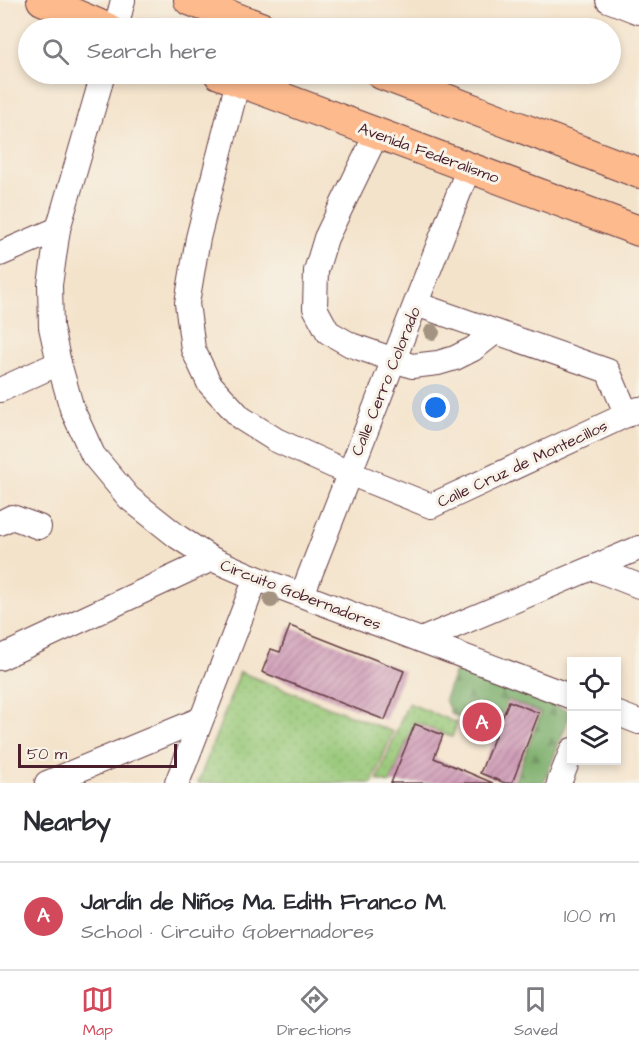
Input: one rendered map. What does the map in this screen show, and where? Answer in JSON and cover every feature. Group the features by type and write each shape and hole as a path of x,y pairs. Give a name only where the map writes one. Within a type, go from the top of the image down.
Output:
{"main road":[{"path":"42,0 84,18"},
{"path":"189,0 237,18"},
{"name":"Avenida Federalismo","path":"247,84 639,231"},
{"path":"407,84 639,173"}],"street":[{"path":"118,18 123,0"},
{"path":"608,0 639,12"},
{"name":"Circuito Gobernadores","path":"100,84 58,229 50,285 51,327 59,363 72,409 93,455 129,498 178,537 212,559 256,578 567,694"},
{"name":"Calle Cruz de Montecillos","path":"227,84 187,303 193,350 209,383 241,418 276,440 431,506 633,412"},
{"path":"378,133 326,238 316,271 315,308 328,332 351,345 412,366 438,363 472,349 495,332"},
{"name":"Calle Cerro Colorado","path":"302,595 469,167"},
{"path":"0,254 58,229"},
{"path":"416,304 608,371 633,412"},
{"path":"0,390 59,363"},
{"path":"0,523 12,518 39,527"},
{"path":"421,640 639,548"},
{"path":"0,658 212,559"},
{"path":"593,568 639,586"},
{"path":"177,783 256,578"},
{"path":"621,715 639,722"},
{"path":"47,783 201,719"},
{"path":"559,783 567,763"}],"green space":[{"path":"456,669 567,711 567,723 544,783 514,783 541,713 508,700 494,732 451,714 445,699"},
{"path":"240,672 393,732 372,783 198,783"},
{"path":"408,703 457,723 452,737 415,722 390,783 377,780"}],"building":[{"path":"290,626 404,671 385,720 262,672 271,649 280,652"},
{"path":"509,701 539,713 512,783 505,783 480,773"},
{"path":"415,724 443,735 434,758 493,783 391,783"}],"place":[{"name":"Jardín de Niños Ma. Edith Franco M.","path":"482,722"}]}
